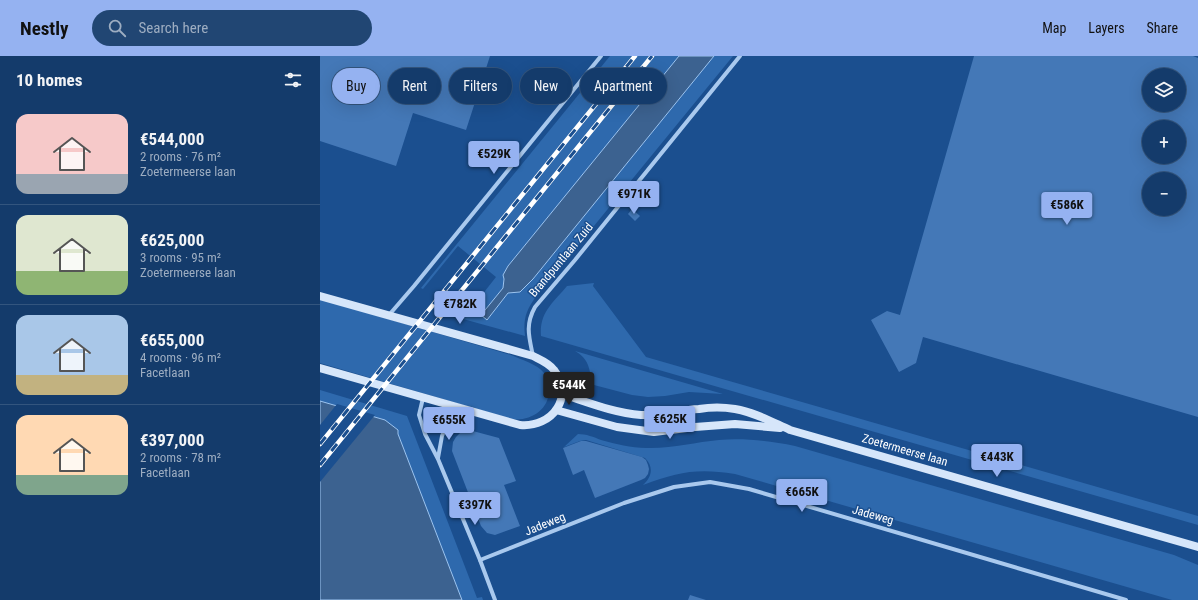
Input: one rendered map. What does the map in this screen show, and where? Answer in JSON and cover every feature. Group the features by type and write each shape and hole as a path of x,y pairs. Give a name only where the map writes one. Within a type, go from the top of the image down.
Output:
{"street":[{"path":"389,315 601,56"},
{"name":"Brandpuntlaan Zuid","path":"533,356 528,328 530,314 740,56"},
{"path":"320,296 533,356 547,363 554,370 561,384 562,394 556,410 549,418 542,422 528,426 454,407 320,368"},
{"name":"Zoetermeerse laan","path":"562,394 640,415 659,415 712,408 736,409 748,412 790,430 1198,547"},
{"path":"423,398 419,415 425,434 438,459 495,600"},
{"path":"438,459 442,436 454,407"},
{"name":"Zoetermeerse laan","path":"556,410 618,427 654,432 735,424 790,430"},
{"name":"Jadeweg","path":"480,560 624,503 674,487 710,482 750,489 1126,600"}],"shaded area":[{"path":"610,56 679,56 667,71 667,68 600,68"},
{"path":"679,56 714,56 533,279 520,292 508,293 487,320 481,315 503,288 503,275 508,266 640,104 667,104 667,71"},
{"path":"714,56 733,56 535,298 529,307 526,316 524,325 525,336 463,319 496,277 458,246 423,289 421,288 580,93 580,104 640,104 508,266 503,288 481,315 487,320 508,293 520,292 533,279"},
{"path":"594,283 593,286 646,357 1198,516 1198,525 541,336 542,320 548,308 567,286"},
{"path":"320,299 511,355 529,362 545,374 549,393 547,400 544,406 533,415 526,418 511,419 320,363"},
{"path":"575,351 723,394 689,392 648,397 632,395 594,385 587,362"},
{"path":"320,390 407,416 477,598 482,597 483,600 320,600"},
{"path":"320,401 385,420 398,430 398,434 462,600 320,600"},
{"path":"578,434 587,435 629,447 640,448 665,447 729,439 757,440 795,446 1174,555 1198,565 1198,600 1172,600 735,474 710,471 688,472 643,485 651,472 650,465 645,458 586,440 564,447"}],"pier":[{"path":"337,404 375,415 320,482 320,425"}],"building":[{"path":"320,56 490,56 486,68 449,68 449,104 474,104 466,130 413,113 396,166 320,141"},
{"path":"974,56 1193,56 1198,58 1198,417 923,337 916,363 899,372 871,320 887,311 900,315"},
{"path":"632,209 640,216 635,221 628,214"},
{"path":"469,430 499,438 516,481 504,485 520,526 495,535 487,533 481,526 452,451 453,442 456,437 460,433"},
{"path":"581,441 586,441 642,457 646,460 648,465 648,474 641,480 595,498 584,470 573,475 563,448"},
{"path":"690,595 706,600 688,600"}],"railway":[{"path":"320,444 635,56"},
{"path":"320,465 652,56"}]}
